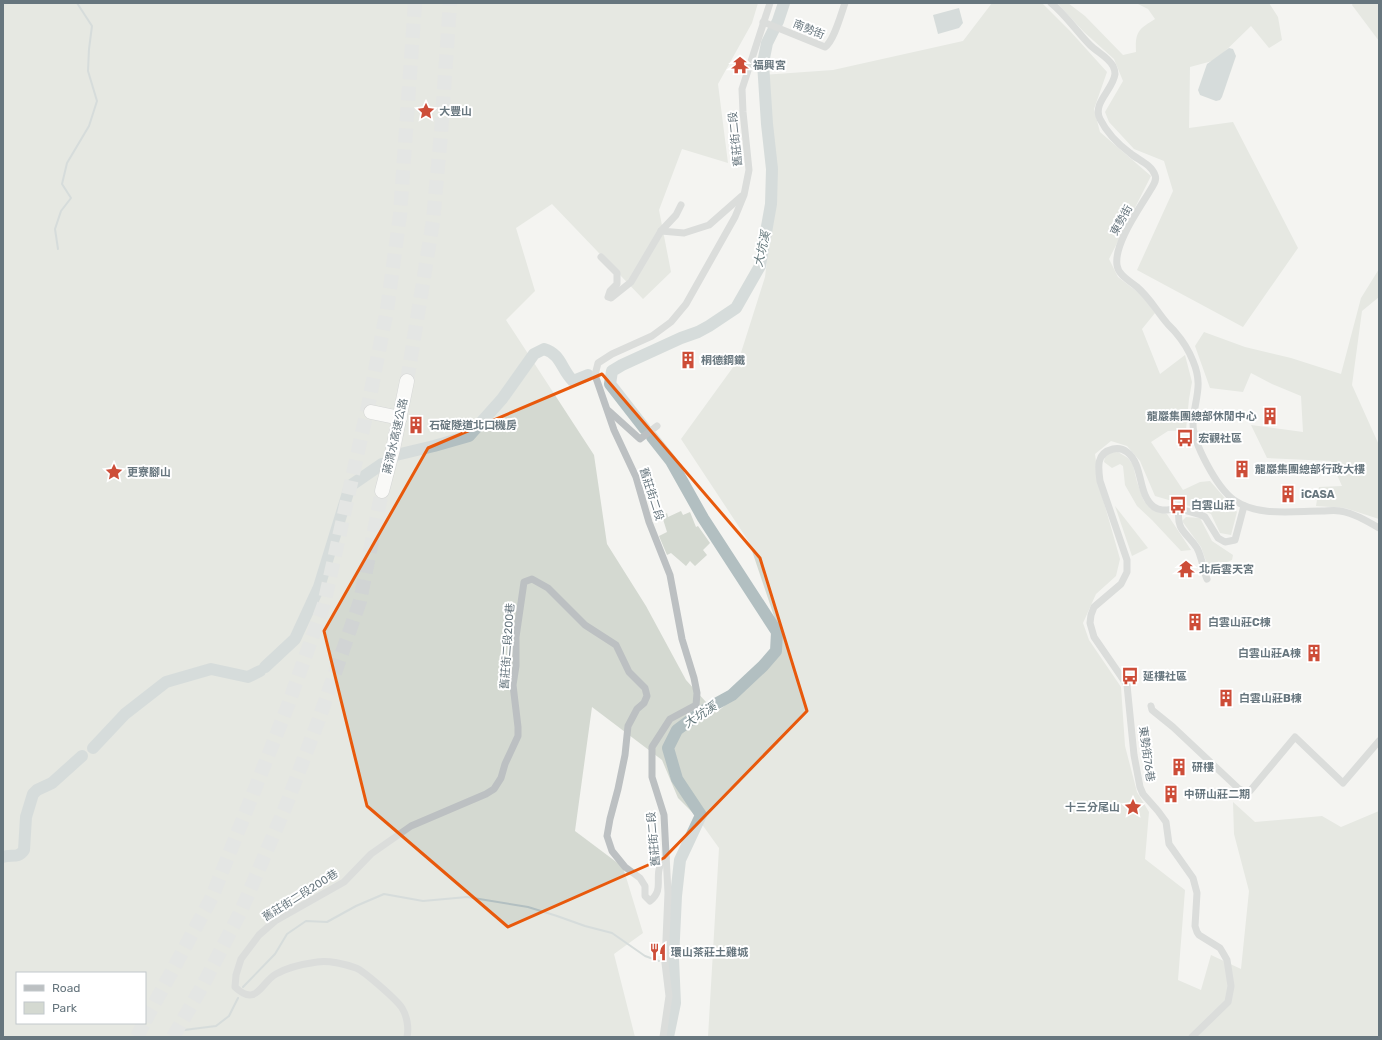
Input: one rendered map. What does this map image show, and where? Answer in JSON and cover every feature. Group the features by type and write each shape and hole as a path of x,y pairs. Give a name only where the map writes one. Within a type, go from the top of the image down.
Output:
{"highway":[{"name":"蔣渭水高速公路","path":"382,492 400,418 407,381"},
{"path":"371,412 400,418"}],"street":[{"name":"舊莊街二段","path":"663,1037 669,996 665,960 668,893 664,815 652,777 652,747 670,719 696,705 697,693 682,639 670,575 649,522 636,477 614,430 595,375 598,363 612,354 652,336 671,322 686,304 735,217 744,195 749,164 742,112 742,89 766,24 770,3"},
{"name":"南勢街","path":"766,24 825,47 828,45 835,31 845,3"},
{"name":"東勢街","path":"1051,3 1091,46 1113,66 1115,73 1113,80 1103,98 1098,114 1114,139 1151,168 1155,176 1155,181 1151,189 1120,242 1117,267 1124,276 1151,300 1166,322 1177,333 1194,362 1199,378 1193,426 1195,438 1214,477 1223,490 1232,499 1244,506 1258,510 1276,511 1340,511 1354,515 1379,528"},
{"path":"661,231 684,233 710,225 744,195"},
{"path":"601,257 617,273 617,284 608,294 608,297 611,298 631,282 661,231 676,215 681,205"},
{"path":"607,409 640,439 658,426"},
{"name":"東勢街76巷","path":"1179,509 1161,511 1152,506 1146,494 1136,463 1126,451 1117,448 1106,450 1102,454 1098,468 1099,475 1127,560 1127,572 1121,584 1094,607 1090,623 1094,637 1127,685 1134,755 1140,787 1143,794 1158,810 1166,822 1169,844 1192,878 1197,893 1195,926 1197,932 1199,935 1220,948 1227,960 1231,986 1228,1002 1199,1028 1193,1037"},
{"path":"1207,579 1197,548 1188,538 1178,521 1179,509 1205,516 1218,538 1225,542 1235,540 1244,506"},
{"name":"舊莊街二段200巷","path":"407,1037 408,1031 406,1018 401,1007 357,968 319,962 292,967 274,974 263,988 255,994 249,995 242,994 235,987 236,975 241,959 259,935 275,922 344,882 371,854 411,826 494,790 501,778 505,764 518,736 518,721 513,685 516,666 516,637 524,582 532,578 548,588 561,599 585,625 616,645 628,672 645,688 647,696 644,703 637,709 628,726 625,755 607,836 612,850 625,867 640,878 644,886 645,896 650,901 655,898 658,890 660,866 666,858"},
{"path":"1151,706 1152,710 1173,727 1239,789 1245,792 1250,791 1295,737 1343,783 1379,741"}],"highlighted area":[{"path":"602,374 760,558 807,711 664,858 508,927 367,806 324,631 428,448"}],"green space":[{"path":"3,3 758,3 752,23 718,84 728,163 682,149 659,210 671,272 643,299 552,204 516,228 535,291 506,320 594,455 607,544 646,606 686,680 716,713 765,671 779,631 749,542 681,439 739,359 765,277 772,221 769,136 762,75 833,70 963,41 992,3 1042,3 1107,72 1094,109 1100,132 1151,176 1109,259 1118,277 1144,297 1155,313 1142,329 1160,374 1185,355 1192,382 1186,430 1168,431 1151,442 1183,490 1200,482 1210,481 1237,512 1231,535 1220,533 1211,514 1155,496 1140,461 1127,446 1111,441 1095,454 1099,485 1120,559 1116,576 1096,594 1083,623 1089,640 1121,687 1125,746 1137,792 1149,812 1145,859 1185,890 1178,980 1201,990 1211,955 1241,969 1249,891 1234,834 1233,802 1255,822 1322,816 1341,827 1379,811 1379,1037 708,1037 719,848 696,816 678,798 662,760 592,707 575,831 623,867 643,933 614,954 635,1037 3,1037"},
{"path":"1057,3 1068,3 1085,16 1123,55 1136,52 1136,39 1139,31 1155,19 1148,9 1136,3 1269,3 1278,17 1282,40 1269,48 1251,26 1216,60 1190,67 1189,128 1233,122 1298,248 1243,327 1137,270 1173,191 1164,161 1134,149 1109,122 1105,112 1123,81 1114,59 1084,32"},
{"path":"1353,3 1379,3 1379,41 1352,5"},
{"path":"1379,269 1379,297 1362,311 1352,385 1379,445 1379,519 1345,508 1316,506 1319,487 1342,486 1331,461 1267,458 1251,425 1303,432 1301,396 1272,384 1251,373 1243,392 1210,388 1195,346 1204,332 1245,347 1291,358 1341,374 1361,298"},
{"path":"1112,450 1128,458 1133,465 1144,501 1167,514 1191,550 1181,551 1137,506 1125,485 1123,466 1120,464 1112,468 1104,462 1105,456"},
{"path":"1115,506 1148,548 1132,556"},
{"path":"681,511 683,515 690,512 696,527 698,526 710,543 703,550 707,555 695,566 690,561 686,566 671,553 667,555 659,536 667,532 662,516 667,513 668,517"},
{"path":"1186,517 1200,518 1212,541 1233,555 1232,560 1209,570 1201,547 1182,521"}],"shaded area":[{"path":"959,8 963,23 959,28 938,34 933,15"},
{"path":"1229,48 1233,49 1236,56 1222,97 1220,100 1216,101 1200,95 1198,90 1207,64"}],"waterway":[{"path":"58,249 55,229 61,211 71,198 62,184 67,163 89,126 97,101 88,71 92,26 77,3"},
{"name":"大坑溪","path":"645,429 610,384 612,371 681,338 698,332 736,308 760,266 771,204 772,169 763,63 767,43 778,21 784,3"},
{"path":"396,455 469,436 502,399 534,354 544,349 554,354 573,381 588,375"},
{"name":"大坑溪","path":"652,437 671,461 703,518 777,632 776,651 763,666 732,695 701,712 677,730 668,748 677,779 701,815 680,860 676,896 673,959 675,1003 668,1037"},
{"path":"265,667 295,639 319,587 350,486 382,464"},
{"path":"93,748 125,714 166,682 211,669 248,677 260,671"},
{"path":"3,857 17,855 22,853 24,850 26,817 33,794 37,790 52,783 82,756"},
{"path":"243,987 275,954 287,934 306,921 327,922 356,906 384,894 423,901 467,897 528,907 585,926 612,933 645,956 659,961"},
{"path":"175,1037 184,1030 216,1026 229,1016 238,998"}],"tunnel":[{"path":"146,1019 212,897 287,708 324,604 367,411 387,310 400,215 415,3"},
{"path":"407,381 433,221 450,3"},
{"path":"173,1037 203,985 241,911 285,808 319,719 360,601 382,491"},
{"path":"137,1037 144,1024"}],"place":[{"name":"福興宮","path":"740,65"},
{"name":"大豐山","path":"426,111"},
{"name":"桐德鋼鐵","path":"688,360"},
{"name":"龍巖集團總部休閒中心","path":"1270,416"},
{"name":"石碇隧道北口機房","path":"416,425"},
{"name":"宏觀社區","path":"1185,438"},
{"name":"龍巖集團總部行政大樓","path":"1242,469"},
{"name":"更寮腳山","path":"114,472"},
{"name":"iCASA","path":"1288,494"},
{"name":"白雲山莊","path":"1178,505"},
{"name":"北后雲天宮","path":"1186,569"},
{"name":"白雲山莊C棟","path":"1195,622"},
{"name":"白雲山莊A棟","path":"1314,653"},
{"name":"延樓社區","path":"1130,676"},
{"name":"白雲山莊B棟","path":"1226,698"},
{"name":"研樓","path":"1179,767"},
{"name":"中研山莊二期","path":"1171,794"},
{"name":"十三分尾山","path":"1133,807"},
{"name":"環山茶莊土雞城","path":"658,952"}]}
